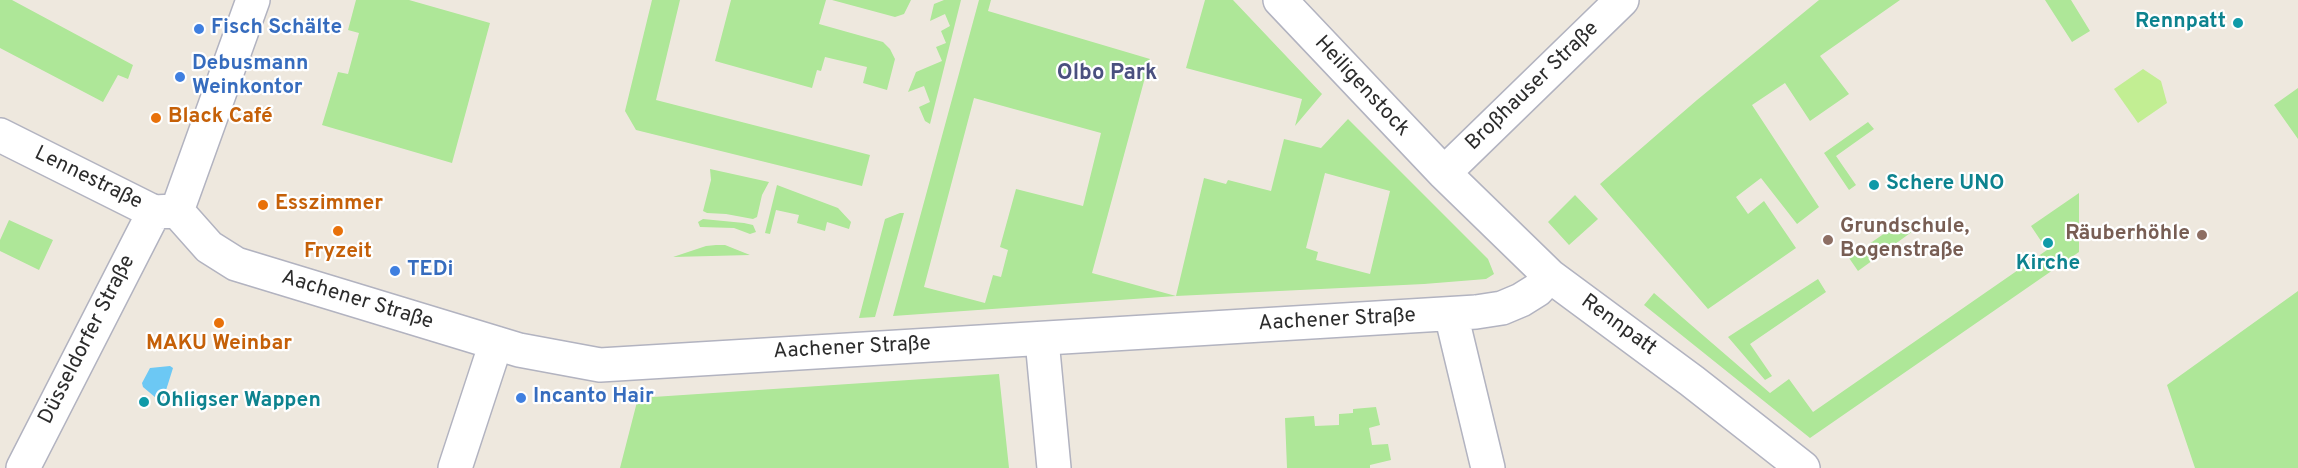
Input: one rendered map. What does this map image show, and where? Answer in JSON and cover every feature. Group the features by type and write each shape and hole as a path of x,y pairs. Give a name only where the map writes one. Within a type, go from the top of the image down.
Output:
{"street":[{"name":"Düsseldorfer Straße","path":"23,468 166,211 253,0"},
{"name":"Heiligenstock","path":"1280,0 1444,173"},
{"name":"Broßhauser Straße","path":"1444,173 1622,0"},
{"name":"Lennestraße","path":"0,135 166,211"},
{"name":"Rennpatt","path":"1444,173 1550,276 1692,381 1803,468"},
{"name":"Aachener Straße","path":"166,211 209,247 236,264 496,343 600,365 877,346 1042,340 1451,314 1502,308 1537,290 1550,276"},
{"path":"1451,314 1488,468"},
{"path":"1042,340 1054,468"},
{"path":"455,468 496,343"}],"green space":[{"path":"0,0 12,0 133,65 128,79 118,75 103,102 0,48"},
{"path":"356,0 409,0 490,23 452,163 322,125 338,72 348,74 359,33 348,30"},
{"path":"652,0 680,0 656,100 870,155 862,186 636,130 625,111"},
{"path":"731,0 826,0 819,24 883,42 890,49 895,59 887,90 863,83 867,67 825,57 821,71 817,70 812,88 715,61"},
{"path":"832,0 911,0 904,14 895,17"},
{"path":"944,0 961,0 930,124 925,121 919,107 930,102 924,86 908,92 916,72 942,61 936,47 946,43 941,31 950,26 945,14 930,21 934,4"},
{"path":"979,0 991,0 988,11 1150,59 1092,273 1176,296 893,316","holes":["974,98 1101,133 1083,206 1016,189 1000,247 1008,250 1001,277 993,275 985,303 924,287"]},
{"path":"1205,0 1233,0 1322,94 1295,126 1302,99 1186,68"},
{"path":"1819,0 1900,0 1820,56 1849,94 1810,121 1785,83 1752,105 1819,207 1797,224 1761,178 1736,197 1748,214 1764,201 1796,248 1708,309 1600,184 1697,100"},
{"path":"2045,0 2071,0 2090,31 2072,42"},
{"path":"2143,69 2161,81 2167,103 2138,123 2114,89"},
{"path":"2298,88 2298,139 2274,105"},
{"path":"1348,119 1488,259 1494,274 1486,279 1176,296 1204,178 1226,184 1228,180 1271,191 1284,139 1321,148","holes":["1325,173 1390,191 1370,274 1316,260 1318,252 1306,248"]},
{"path":"1868,122 1874,129 1836,156 1856,185 1849,190 1824,153"},
{"path":"710,169 769,182 762,195 757,217 753,219 703,211 711,180"},
{"path":"777,185 838,208 851,222 849,229 827,222 825,231 797,223 799,215 776,210 770,234 765,233"},
{"path":"2079,193 2079,252 1810,438 1644,305 1654,293 1770,393 1789,379 1813,412 2047,250 2031,226"},
{"path":"1575,195 1598,219 1569,245 1548,222"},
{"path":"904,213 875,317 859,318 885,219"},
{"path":"703,219 753,225 756,232 750,234 734,228 700,227 698,222"},
{"path":"1905,219 1913,231 1858,271 1849,258"},
{"path":"9,220 53,240 39,270 0,251 0,240"},
{"path":"725,245 750,255 673,257 706,246"},
{"path":"1818,279 1826,292 1750,344 1772,376 1765,380 1728,337"},
{"path":"2298,291 2298,468 2195,468 2167,385"},
{"path":"999,374 1009,468 620,468 638,398"},
{"path":"1376,407 1380,425 1369,428 1372,445 1388,444 1391,460 1370,465 1370,468 1287,468 1285,418 1314,416 1315,426 1339,425 1339,414 1353,413 1353,409"}],"water":[{"path":"170,366 173,368 162,403 143,387 142,383 150,368"}],"place":[{"name":"Rennpatt","path":"2238,23"},
{"name":"Fisch Schälte","path":"199,29"},
{"name":"Debusmann Weinkontor","path":"180,77"},
{"name":"Black Café","path":"156,118"},
{"name":"Schere UNO","path":"1874,185"},
{"name":"Esszimmer","path":"263,205"},
{"name":"Fryzeit","path":"338,231"},
{"name":"Räuberhöhle","path":"2202,235"},
{"name":"Grundschule, Bogenstraße","path":"1828,240"},
{"name":"Kirche","path":"2048,243"},
{"name":"TEDi","path":"395,271"},
{"name":"MAKU Weinbar","path":"219,323"},
{"name":"Incanto Hair","path":"521,398"},
{"name":"Ohligser Wappen","path":"144,402"}],"district":[{"name":"Olbo Park","path":"1107,75"}]}
